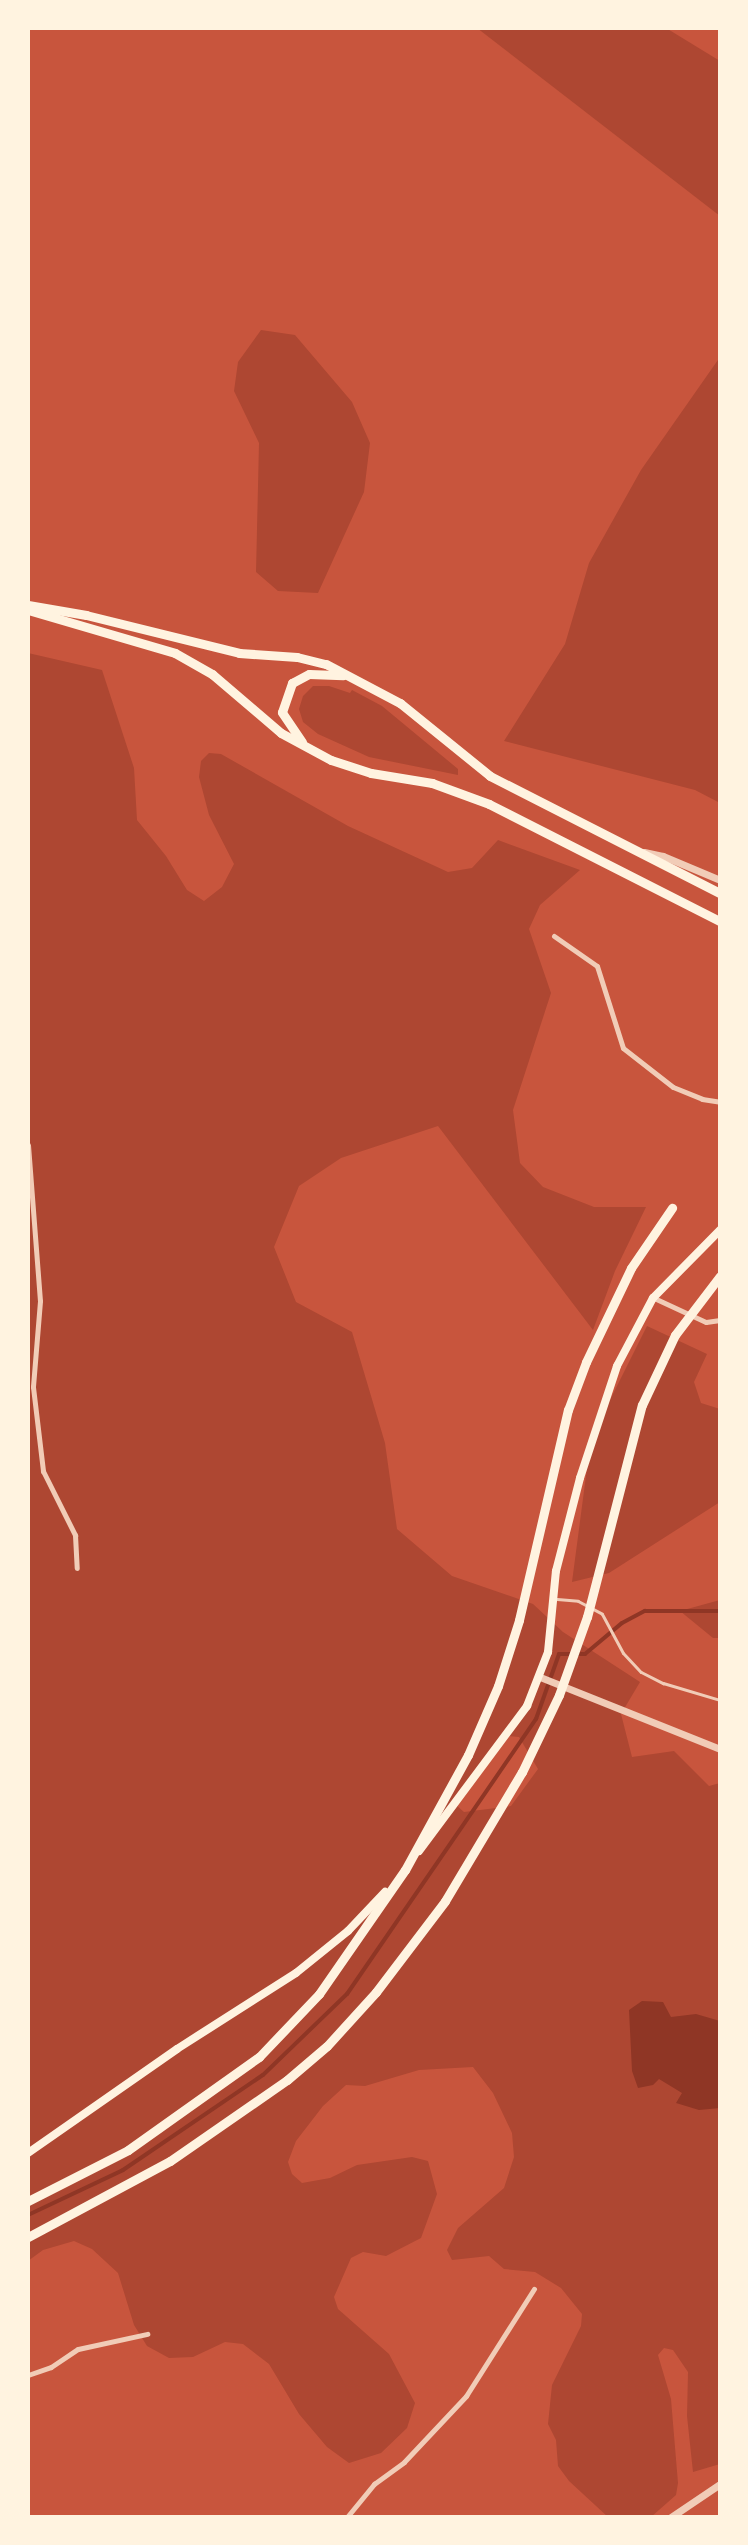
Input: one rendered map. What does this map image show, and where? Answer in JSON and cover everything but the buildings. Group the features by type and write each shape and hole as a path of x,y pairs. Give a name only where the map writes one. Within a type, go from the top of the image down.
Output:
{"main road":[{"path":"28,607 86,615 239,653 310,658 350,676 415,714 490,776 720,893"},
{"path":"28,607 152,645 195,662 232,689 281,733 305,745 353,767 432,783 489,804 720,921"},
{"path":"305,745 282,712 292,683 309,674 350,676"},
{"path":"28,2201 89,2172 174,2120 259,2057 319,1994 405,1870 468,1755 498,1686 526,1592 562,1434 586,1362 631,1268 672,1208"},
{"path":"28,2153 177,2049 296,1973 348,1931 378,1901 464,1795 527,1706 540,1677 548,1652 556,1571 605,1400 627,1346 653,1298 720,1230"},
{"path":"28,2237 170,2161 287,2080 327,2046 376,1992 436,1912 522,1772 559,1695 587,1617 642,1405 675,1335 720,1276"}],"street":[{"path":"634,850 663,856 720,880"},
{"path":"554,936 597,966 623,1048 656,1076 702,1099 720,1102"},
{"path":"28,1145 40,1301 33,1387 41,1457 43,1471 75,1535 77,1568"},
{"path":"653,1298 706,1322 720,1320"},
{"path":"540,1677 720,1749"},
{"path":"347,2517 374,2484 404,2462 466,2396 534,2289"},
{"path":"28,2375 51,2367 78,2349 147,2334"},
{"path":"671,2517 720,2484"}],"lane":[{"path":"553,1599 578,1601 602,1614 623,1653 641,1672 663,1683 720,1700"}],"shaded area":[{"path":"477,28 666,28 720,61 720,216"},
{"path":"261,330 295,335 352,402 370,443 364,492 318,593 278,591 256,572 259,443 234,391 238,362"},
{"path":"720,357 720,803 695,790 504,741 565,644 589,563 641,470"},
{"path":"28,653 102,670 134,768 137,820 166,856 187,890 204,901 222,887 234,864 209,815 199,777 201,761 209,753 221,754 348,826 448,872 472,868 498,840 580,870 540,905 529,929 551,993 513,1110 520,1163 543,1187 594,1207 646,1207 615,1271 593,1330 438,1126 341,1158 299,1186 274,1247 296,1302 352,1332 385,1443 397,1529 452,1576 533,1604 563,1632 640,1682 621,1714 632,1757 674,1751 709,1786 720,1783 720,2464 693,2472 687,2416 688,2372 673,2350 664,2348 658,2355 671,2399 678,2483 676,2495 651,2517 608,2517 569,2481 558,2466 556,2440 548,2424 552,2385 581,2326 582,2314 561,2288 535,2272 504,2269 489,2256 452,2260 447,2250 458,2228 504,2188 514,2157 512,2133 493,2093 473,2067 419,2070 365,2086 346,2085 323,2106 296,2141 288,2162 292,2174 302,2183 330,2178 357,2165 412,2157 428,2161 437,2194 421,2238 386,2256 363,2252 351,2258 334,2297 338,2309 389,2354 415,2403 407,2428 381,2453 349,2463 327,2447 299,2414 269,2364 243,2344 225,2342 193,2357 169,2358 147,2346 134,2325 118,2273 92,2249 74,2241 43,2250 28,2261","holes":["507,1736 519,1737 538,1769 511,1806 464,1812 456,1805"]},
{"path":"313,686 329,686 350,693 352,690 382,706 458,769 458,775 369,757 318,734 303,722 299,709 303,696"},
{"path":"647,1326 707,1354 694,1382 701,1403 720,1409 720,1502 609,1573 572,1582 591,1438"},
{"path":"720,1600 720,1638 713,1638 680,1611"},
{"path":"642,2001 663,2002 671,2017 696,2014 720,2021 720,2108 699,2110 676,2103 682,2093 659,2079 653,2085 638,2088 632,2071 629,2010"}],"waterway":[{"path":"28,2215 123,2170 263,2075 347,1994 536,1719 559,1654 585,1654 622,1623 645,1611 720,1611"}]}
